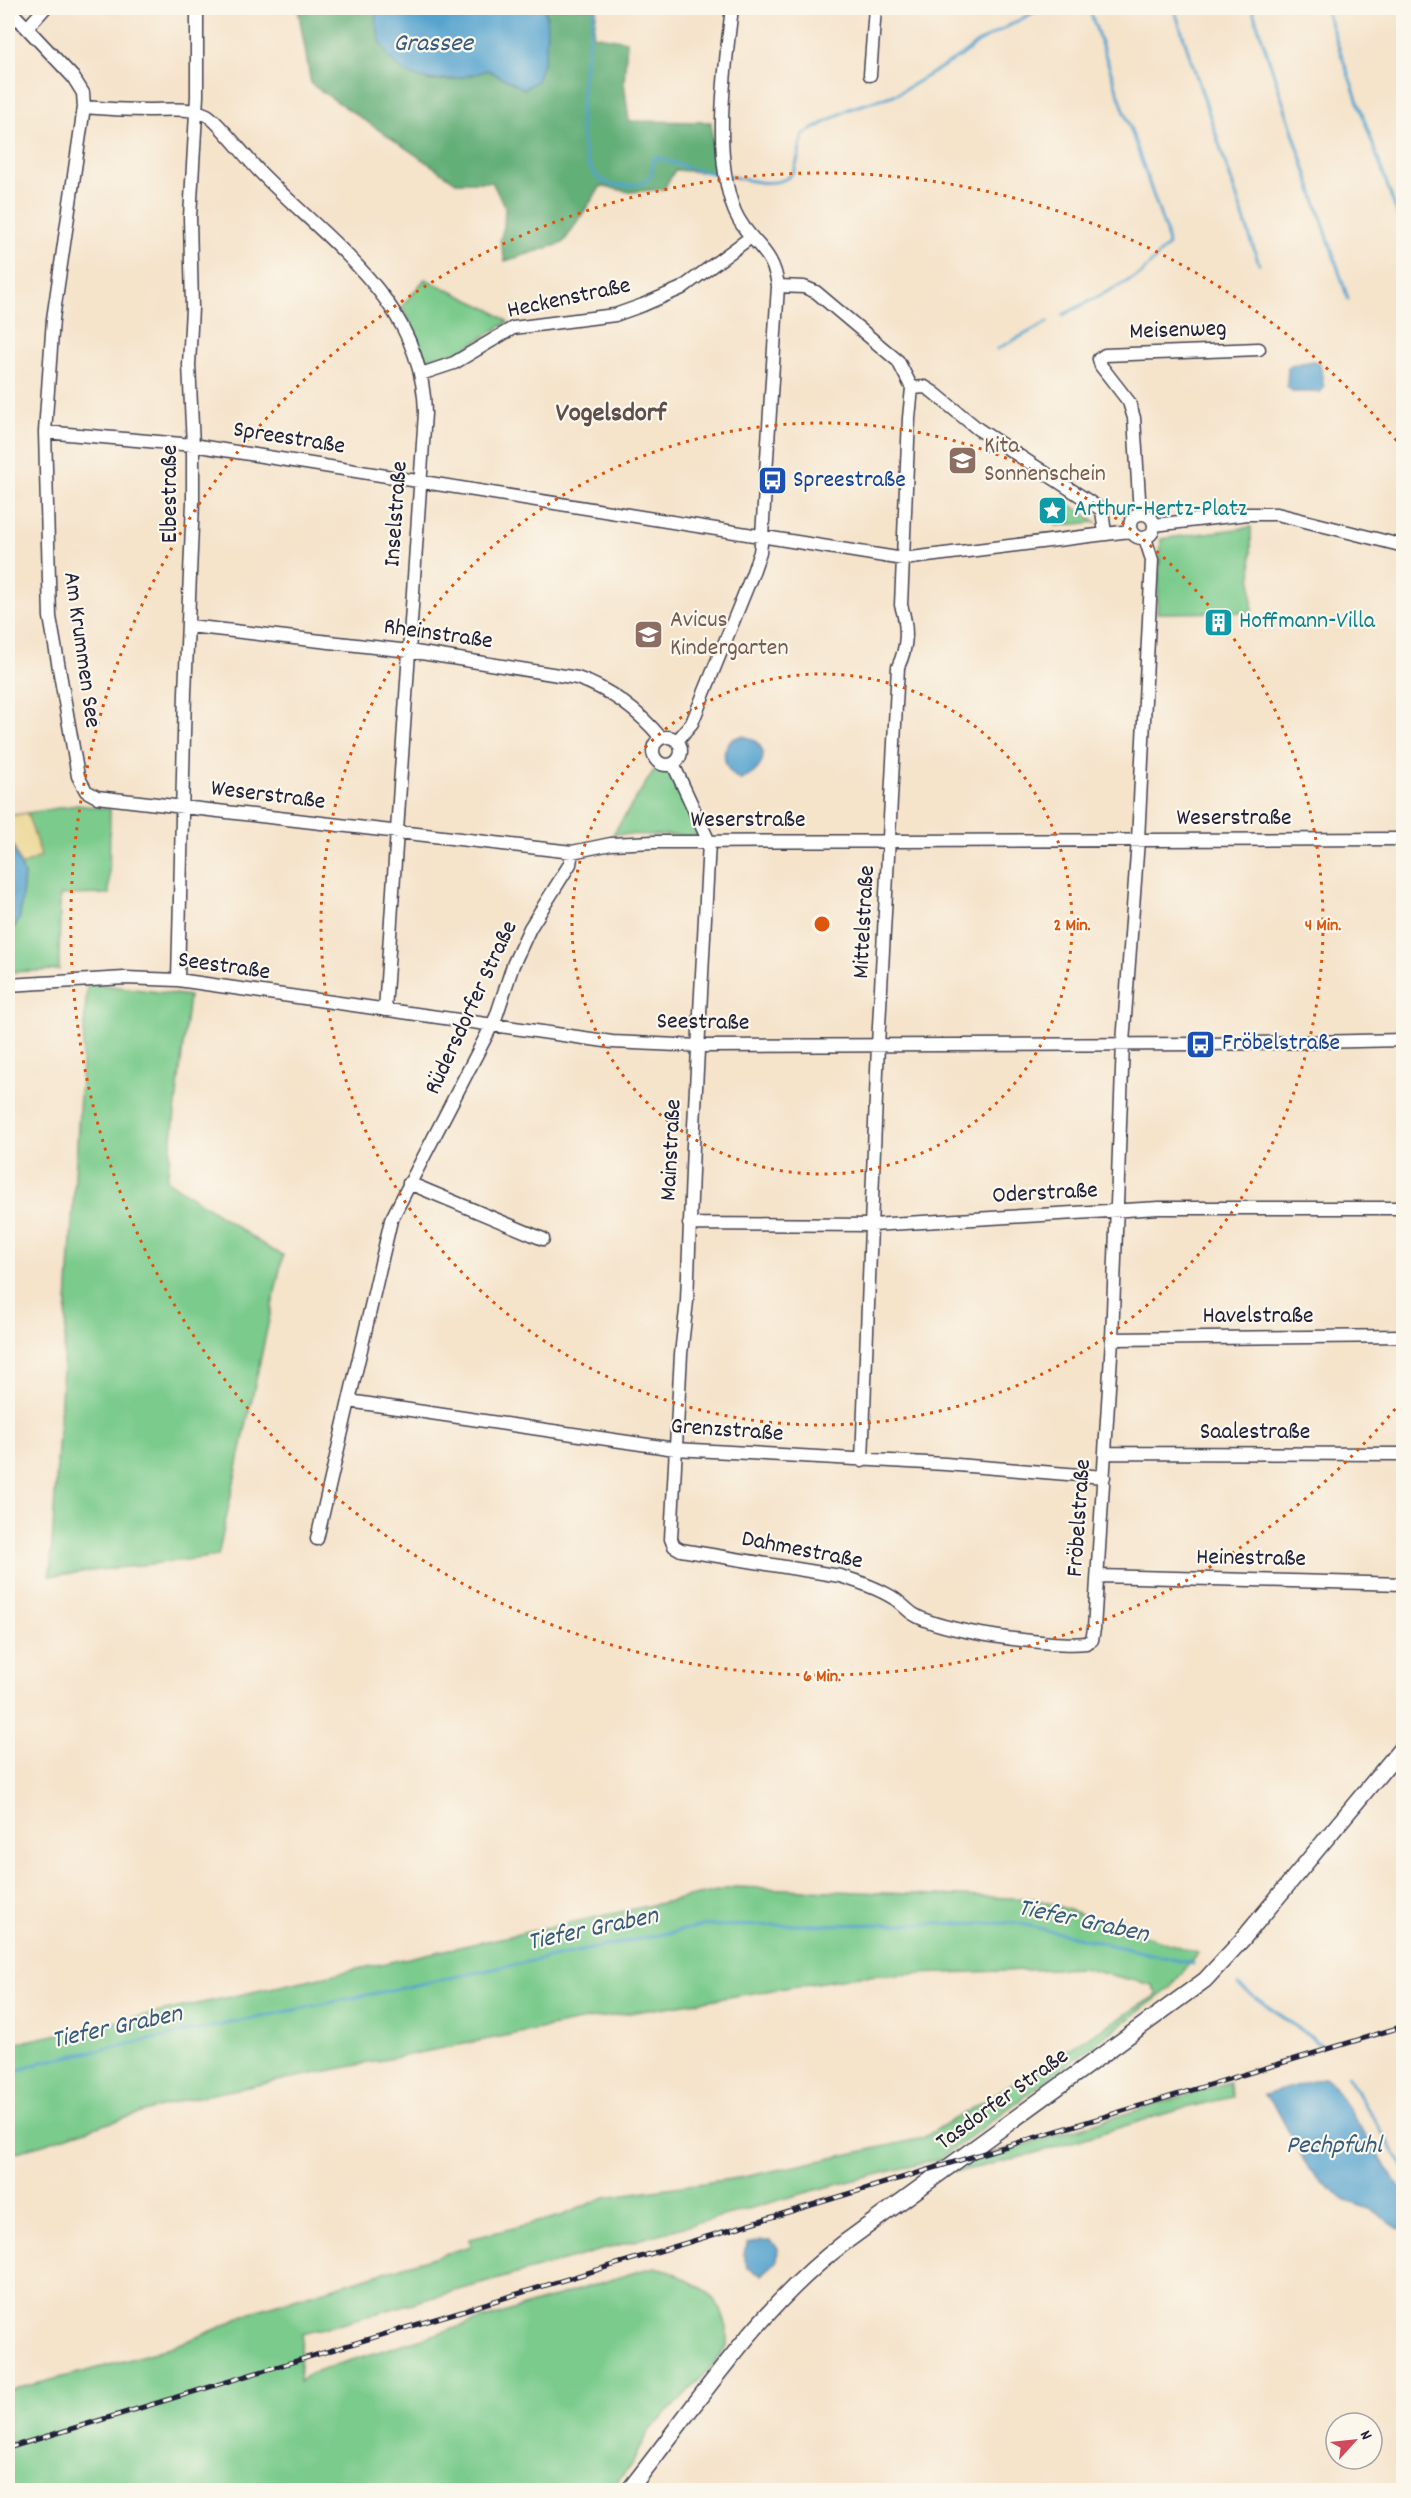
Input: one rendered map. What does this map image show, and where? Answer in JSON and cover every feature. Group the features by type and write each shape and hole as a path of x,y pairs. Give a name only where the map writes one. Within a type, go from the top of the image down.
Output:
{"main road":[{"name":"Tasdorfer Straße","path":"629,2490 745,2342 811,2270 1205,1980 1242,1940 1404,1745"}],"street":[{"path":"8,8 73,77 83,93 84,107 195,111"},
{"path":"27,28 45,8"},
{"name":"Elbestraße","path":"178,981 193,445 189,365 192,308 190,217 198,68 197,8"},
{"path":"677,741 692,723 752,575 760,552 762,536 778,286 771,258 751,237 736,214 728,183 724,96 732,8"},
{"path":"870,75 875,8"},
{"name":"Am Krummen See","path":"84,107 53,319 45,432 50,617 78,776 86,790 97,797"},
{"name":"Inselstraße","path":"195,111 210,117 243,155 350,256 370,278 399,320 421,374 425,413 385,1010"},
{"name":"Heckenstraße","path":"421,374 454,363 513,328 615,315 643,306 682,288 751,237"},
{"path":"778,286 804,287 816,292 898,361 912,388 925,387 933,392 978,429 1102,510 1105,534"},
{"name":"Meisenweg","path":"1140,514 1134,418 1129,402 1101,366 1099,359 1105,355 1259,349"},
{"name":"Mittelstraße","path":"862,1461 878,1045 898,667 905,652 907,622 902,605 912,388"},
{"name":"Spreestraße","path":"45,432 193,445 903,559 1130,531"},
{"path":"1140,514 1150,518 1154,525 1150,535 1145,538 1136,537 1130,531 1131,520 1140,514"},
{"path":"1154,525 1248,514 1277,514 1404,546"},
{"name":"Fröbelstraße","path":"1092,1640 1106,1453 1118,1212 1123,1043 1138,840 1152,560 1145,538"},
{"name":"Rheinstraße","path":"189,626 409,651 555,673 585,680 617,698 661,738"},
{"path":"670,736 677,741 681,753 673,764 660,763 654,757 653,748 661,738 670,736"},
{"name":"Mainstraße","path":"673,764 709,842 687,1301 675,1449 671,1539 674,1546"},
{"name":"Weserstraße","path":"97,797 572,852 611,844 709,842 1404,838"},
{"name":"Rüdersdorfer Straße","path":"317,1539 391,1220 492,1026 513,965 530,928 570,864 572,852"},
{"name":"Seestraße","path":"8,985 114,978 178,981 612,1042 700,1046 1210,1044 1404,1040"},
{"path":"409,1183 543,1239"},
{"name":"Oderstraße","path":"689,1224 872,1225 1159,1208 1404,1208"},
{"name":"Havelstraße","path":"1112,1339 1404,1336"},
{"name":"Grenzstraße","path":"349,1401 675,1449 945,1464 1104,1477"},
{"name":"Saalestraße","path":"1106,1453 1404,1454"},
{"name":"Dahmestraße","path":"674,1546 681,1550 840,1576 863,1583 897,1600 913,1614 970,1631 1006,1638 1080,1644 1092,1640"},
{"name":"Heinestraße","path":"1098,1576 1404,1584"}],"green space":[{"path":"298,8 375,8 380,39 428,81 451,80 488,70 524,89 547,16 545,8 597,8 593,35 627,41 624,82 629,121 711,122 716,173 675,170 664,189 630,192 601,186 563,243 505,261 500,240 504,227 505,207 492,182 456,182 311,84"},
{"path":"425,279 491,310 508,322 461,351 426,359 402,306"},
{"path":"1062,499 1096,522 1056,526"},
{"path":"1251,527 1252,612 1157,613 1161,539"},
{"path":"655,769 669,771 687,802 699,836 613,834"},
{"path":"77,805 110,809 109,894 60,895 59,970 8,972 8,939 20,917 24,875 21,866 41,856 27,813"},
{"path":"87,983 189,996 167,1180 270,1249 283,1255 218,1556 50,1576"},
{"path":"735,1887 1036,1899 1198,1953 1169,1989 940,2159 819,2189 302,2334 299,2382 310,2373 639,2271 655,2267 671,2271 707,2291 721,2309 727,2328 727,2346 708,2371 648,2432 632,2463 611,2490 8,2490 8,2391 162,2350 222,2327 248,2313 471,2246 470,2239 561,2216 605,2197 745,2177 923,2138 1157,1995 1152,1985 1082,1968 859,1976 580,2021 182,2100 8,2155 8,2045"},
{"path":"1229,2082 1233,2097 1161,2115 1019,2157 947,2173 961,2164"}],"sand":[{"path":"27,813 41,856 21,866 8,832 8,816"}],"water":[{"name":"Grassee","path":"375,8 545,8 546,46 543,64 536,82 524,89 488,70 441,80 412,75 399,68 388,56 380,40"},
{"path":"1314,361 1320,365 1324,388 1320,392 1293,392 1287,386 1288,368 1291,365"},
{"path":"742,736 759,744 763,757 756,771 740,780 729,769 724,756 728,743"},
{"path":"8,832 24,875 20,917 8,939"},
{"name":"Pechpfuhl","path":"1325,2077 1330,2081 1403,2193 1403,2226 1399,2229 1370,2209 1346,2201 1321,2181 1308,2168 1274,2104 1264,2095"},
{"path":"770,2240 778,2248 777,2260 761,2275 748,2268 743,2254 748,2243"}],"waterway":[{"path":"595,8 587,49 581,106 586,158 597,176 614,185 642,183 651,176 655,157 692,169 722,175"},
{"path":"729,176 765,182 783,180 795,168 803,135 849,109 897,94 961,56 977,43 1042,8"},
{"path":"1063,315 1141,274 1168,245 1166,232 1089,8"},
{"path":"1174,8 1259,264"},
{"path":"1252,8 1348,299"},
{"path":"1325,8 1404,233"},
{"path":"1401,8 1404,16"},
{"path":"997,349 1048,322"},
{"name":"Tiefer Graben","path":"8,2074 42,2062 702,1926 1017,1923 1193,1964"},
{"name":"Tiefer Graben","path":"1238,1985 1323,2046"},
{"name":"Tiefer Graben","path":"1347,2075 1404,2168"}],"railway":[{"path":"8,2448 1404,2026"}],"place":[{"name":"Kita Sonnenschein","path":"963,461"},
{"name":"Spreestraße","path":"772,481"},
{"name":"Arthur-Hertz-Platz","path":"1053,510"},
{"name":"Hoffmann-Villa","path":"1218,622"},
{"name":"Avicus Kindergarten","path":"649,635"},
{"name":"Fröbelstraße","path":"1201,1044"}],"district":[{"name":"Vogelsdorf","path":"611,414"}]}
